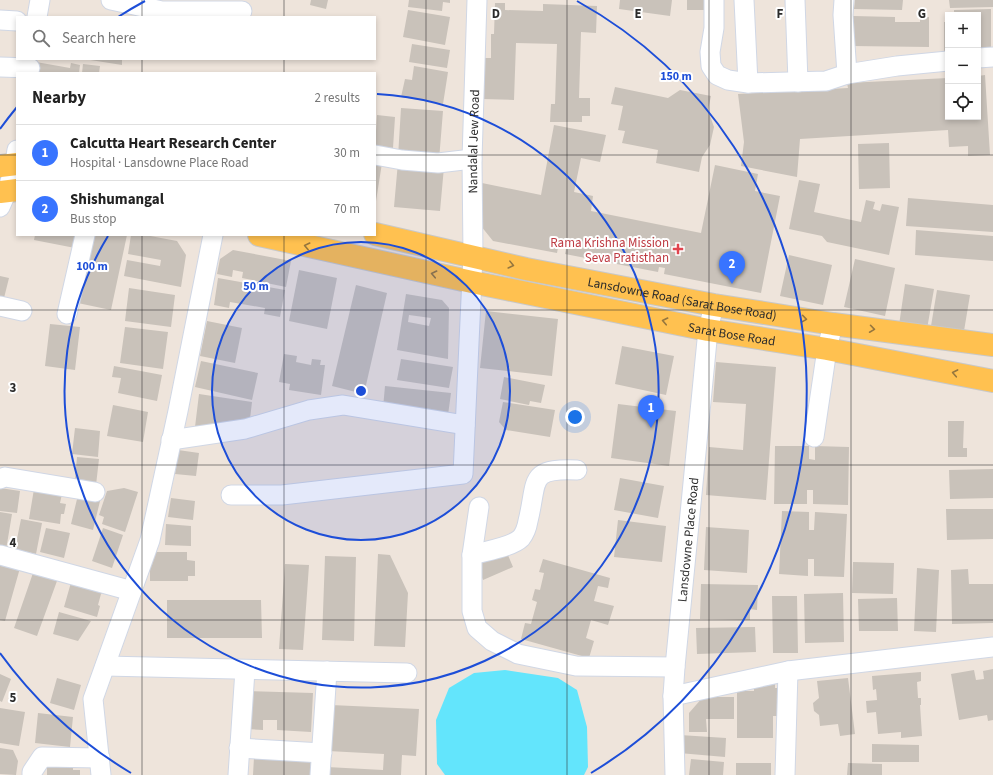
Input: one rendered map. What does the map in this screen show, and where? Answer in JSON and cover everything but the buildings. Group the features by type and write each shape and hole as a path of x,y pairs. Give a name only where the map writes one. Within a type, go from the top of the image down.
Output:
{"main road":[{"name":"Lansdowne Road (Sarat Bose Road)","path":"376,234 473,255 526,269 714,305 833,324 993,345"},
{"path":"265,236 472,282"},
{"name":"Sarat Bose Road","path":"472,282 708,330 827,349 993,381"}],"street":[{"path":"37,16 40,0"},
{"path":"110,0 242,11"},
{"name":"Nandalal Jew Road","path":"231,495 282,495 463,474 473,255 472,159 477,0"},
{"path":"714,0 714,28 710,52 711,66 717,75 728,80 748,83 826,81 847,74 897,66 945,61"},
{"path":"744,0 748,83"},
{"path":"795,0 798,82"},
{"path":"844,0 843,15 847,74"},
{"path":"0,20 16,21"},
{"path":"981,58 993,57"},
{"path":"0,67 30,67"},
{"path":"376,155 402,160 438,163 472,159"},
{"path":"6,195 12,161"},
{"path":"67,314 86,236"},
{"path":"32,775 32,772 42,757 101,767 94,699 150,540 213,236"},
{"name":"Lansdowne Place Road","path":"675,775 675,667 708,330 714,305"},
{"path":"0,306 22,311"},
{"path":"814,437 827,349 833,324"},
{"path":"171,440 245,429 309,410 343,405 464,426"},
{"path":"472,555 506,546 521,538 526,529 535,483 540,475 561,469 577,470"},
{"path":"0,479 5,477 95,492"},
{"path":"479,507 472,555 472,611 477,628 492,641 518,654 576,666 675,667"},
{"path":"0,555 132,591"},
{"path":"674,696 788,671 993,647"},
{"path":"106,666 407,673"},
{"path":"238,775 245,670"},
{"path":"320,775 327,671"},
{"path":"785,775 788,671"},
{"path":"239,748 322,754"}],"water":[{"path":"505,670 558,678 577,690 587,727 588,767 584,775 445,775 437,764 436,720 449,688 474,673"}],"place":[{"name":"Rama Krishna Mission Seva Pratisthan","path":"678,249"},
{"name":"Shishumangal","path":"732,284"},
{"name":"Calcutta Heart Research Center","path":"651,428"}]}
